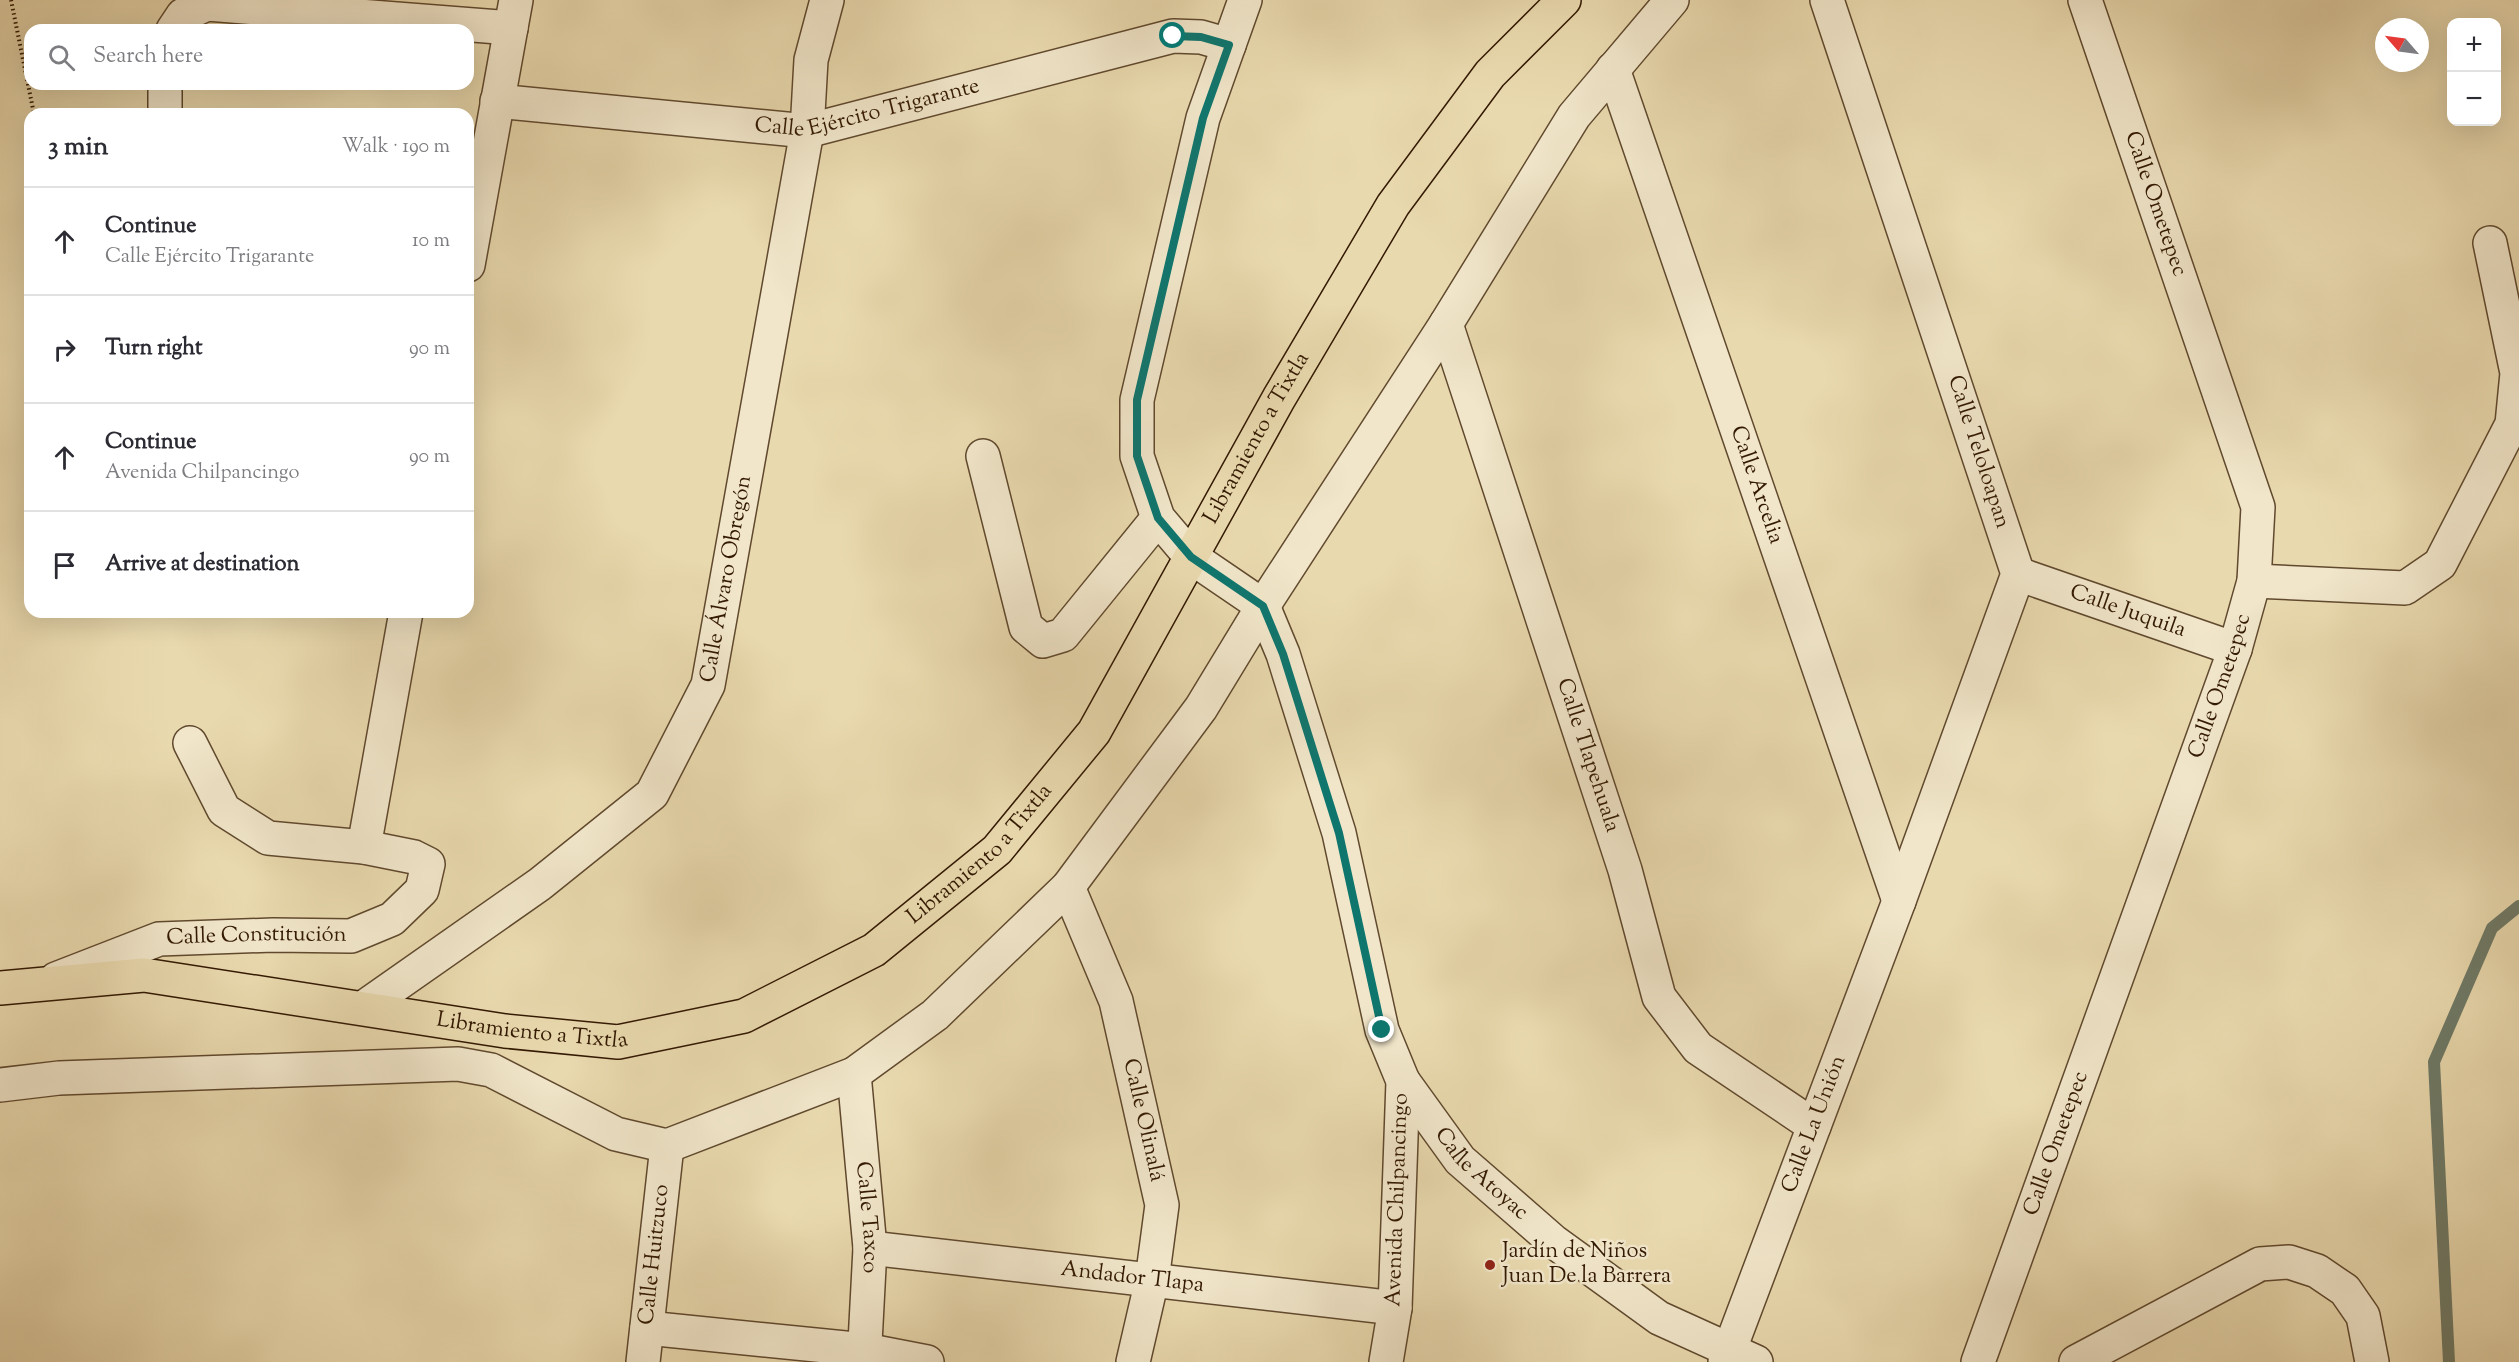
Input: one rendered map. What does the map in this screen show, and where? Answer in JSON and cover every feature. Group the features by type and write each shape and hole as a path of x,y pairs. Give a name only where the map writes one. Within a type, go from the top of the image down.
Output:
{"main road":[{"name":"Libramiento a Tixtla","path":"0,988 144,975 505,1031 618,1042 744,1016 874,950 997,850 1094,732 1279,399 1393,205 1490,74 1564,0"}],"street":[{"name":"Calle Álvaro Obregón","path":"363,1008 540,884 652,794 708,685 807,131 811,60 827,0"},
{"path":"1245,0 1203,118 1137,400 1137,456 1158,518 1191,557 1263,606"},
{"path":"0,1084 59,1078 458,1064 491,1070 616,1134 666,1146 854,1074 935,1015 1068,887 1201,708 1263,606 1446,324 1574,116 1672,0"},
{"name":"Calle Teloloapan","path":"1827,0 2018,574"},
{"name":"Calle Ometepec","path":"1978,1362 2235,649 2254,581 2258,507 2085,0"},
{"path":"177,24 183,15 207,4 513,14 474,231"},
{"name":"Calle Ejército Trigarante","path":"497,101 807,131 1173,36 1201,37 1229,45"},
{"name":"Calle Arcelia","path":"1613,69 1899,901"},
{"path":"165,90 165,108"},
{"path":"2254,581 2405,588 2440,564 2512,424 2517,373 2490,243"},
{"name":"Calle Tlapehuala","path":"1446,324 1625,870 1659,997 1698,1048 1814,1126"},
{"path":"983,456 1026,627 1043,641 1063,635 1158,518"},
{"path":"1899,901 2018,574"},
{"name":"Calle Juquila","path":"2018,574 2235,649"},
{"name":"Avenida Chilpancingo","path":"1263,606 1283,654 1339,833 1382,1030 1403,1081 1395,1308 1386,1362"},
{"path":"190,743 224,810 268,838 364,847 405,618"},
{"name":"Calle Constitución","path":"40,985 159,939 273,935 351,936 392,919 422,890 428,864 414,857 364,847"},
{"name":"Calle Olinalá","path":"1068,887 1116,1001 1162,1205 1152,1280 1132,1362"},
{"name":"Calle La Unión","path":"1737,1358 1814,1126 1899,901"},
{"path":"491,1070 505,1031"},
{"name":"Calle Taxco","path":"854,1074 870,1248 865,1356"},
{"name":"Calle Atoyac","path":"1403,1081 1460,1160 1553,1241 1659,1318 1737,1358"},
{"name":"Calle Huitzuco","path":"643,1362 666,1146"},
{"name":"Andador Tlapa","path":"870,1248 1395,1308"},
{"path":"2076,1362 2260,1264 2289,1262 2318,1271 2345,1290 2363,1316 2372,1362"},
{"path":"647,1328 927,1362"}],"path":[{"path":"11,0 24,64"},
{"path":"29,90 33,108"}],"waterway":[{"path":"2449,1362 2434,1062 2492,928 2519,906"}],"place":[{"name":"Jardín de Niños Juan De la Barrera","path":"1490,1265"}],"route":[{"path":"1173,36 1201,37 1229,45 1203,118 1137,400 1137,456 1158,518 1191,557 1263,606 1283,654 1339,833 1382,1030"}]}
